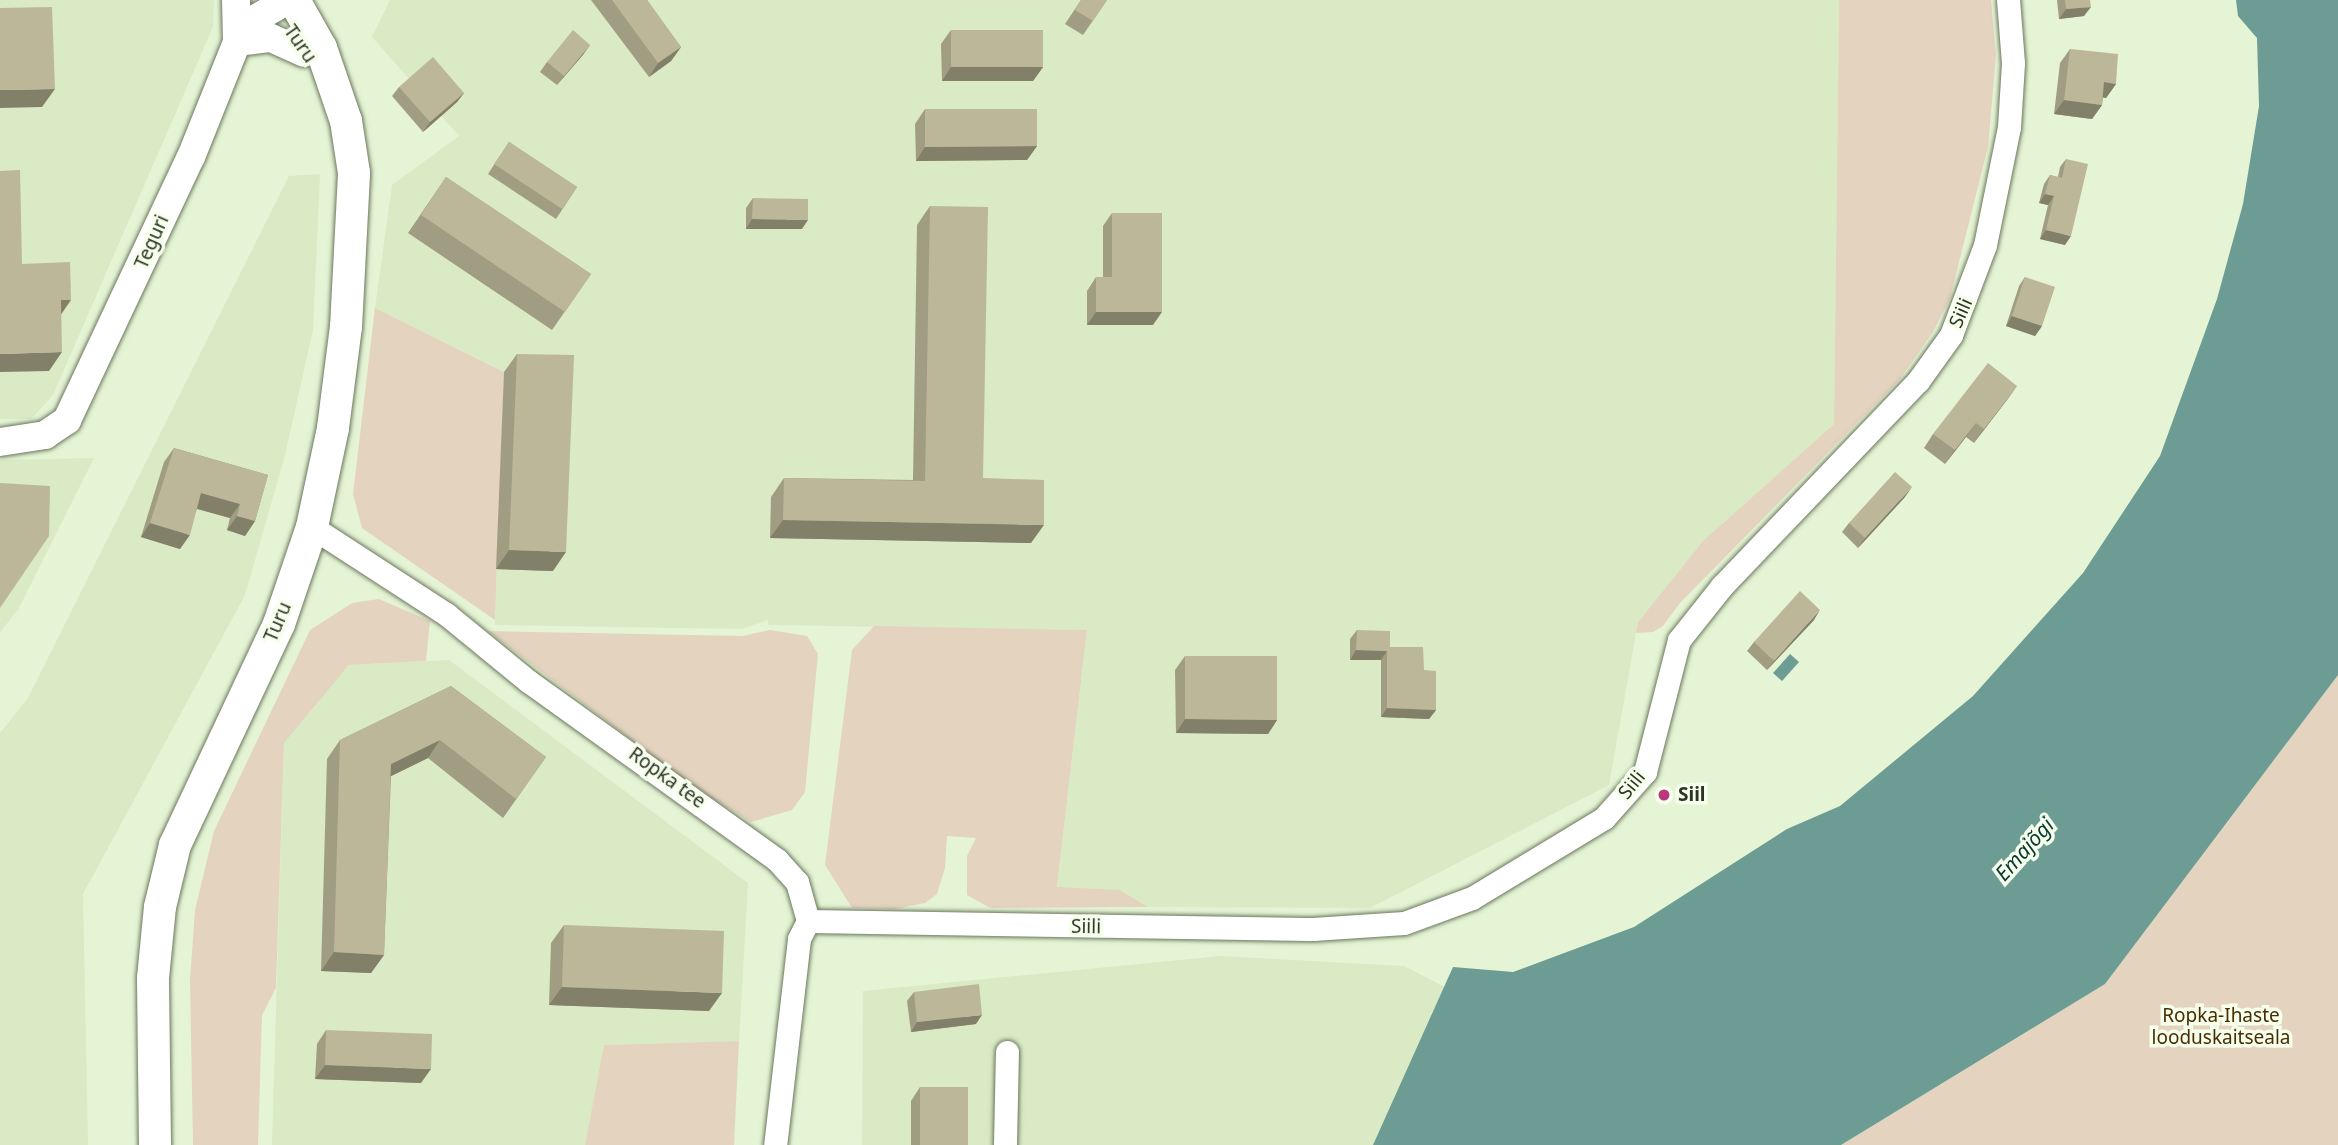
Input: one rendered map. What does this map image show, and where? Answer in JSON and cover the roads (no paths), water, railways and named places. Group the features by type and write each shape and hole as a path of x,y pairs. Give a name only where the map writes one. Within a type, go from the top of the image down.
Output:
{"main road":[{"name":"Turu","path":"282,2 304,53 332,86"},
{"name":"Turu","path":"155,1145 153,978 160,907 175,845 279,624 312,527 335,415 353,227 354,173 346,121 321,48 282,2"}],"street":[{"path":"236,0 237,42 271,38 304,53"},
{"name":"Siili","path":"808,921 1313,929 1404,923 1472,898 1604,818 1645,772 1679,640 1722,586 1918,381 1951,335 1985,245 2009,127 2013,63 2008,0"},
{"name":"Teguri","path":"0,442 45,435 67,420 82,396 237,42 248,23 282,2"},
{"name":"Ropka tee","path":"312,527 446,614 528,681 777,860 797,881 808,921"},
{"path":"775,1145 799,939 808,921"},
{"path":"1005,1145 1007,1052"}],"water":[{"name":"Emajõgi","path":"2236,0 2338,0 2338,675 2105,984 1841,1145 1373,1145 1453,967 1513,972 1634,927 1787,829 1840,806 1973,696 2083,573 2160,456 2217,299 2243,204 2259,106 2257,38 2238,16"},
{"path":"1790,654 1799,662 1782,681 1773,673"}],"place":[{"name":"Siil","path":"1664,795"}],"park label":[{"name":"Ropka-Ihaste looduskaitseala","path":"2221,1027"}]}
